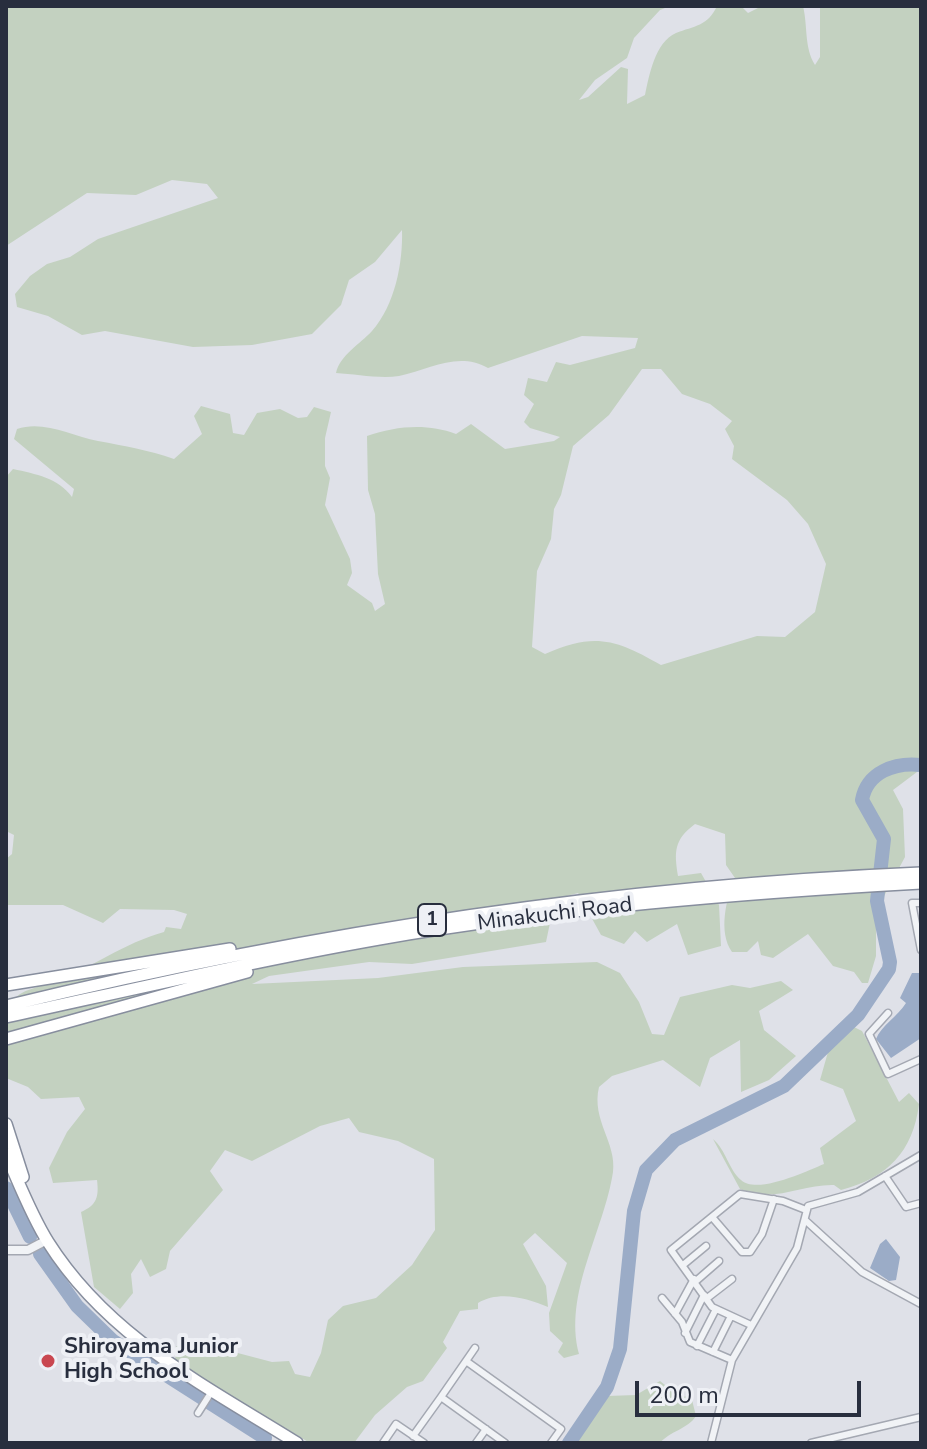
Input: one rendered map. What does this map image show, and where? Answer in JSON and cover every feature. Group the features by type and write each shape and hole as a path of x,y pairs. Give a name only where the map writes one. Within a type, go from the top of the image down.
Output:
{"highway":[{"name":"Minakuchi Road","path":"6,1006 270,949 414,923 561,902 898,879 921,873"},
{"name":"Minakuchi Road","path":"898,879 921,883"},
{"name":"Minakuchi Road","path":"6,1017 114,991 301,954 487,923 864,881"},
{"name":"1","path":"6,985 245,947 263,945 270,949"},
{"name":"1","path":"6,1039 294,959 301,954"},
{"path":"6,1124 28,1197"},
{"path":"6,1154 47,1240 77,1283 119,1327 207,1397 280,1438 297,1443"}],"street":[{"path":"921,903 912,903 921,950"},
{"path":"888,1013 869,1034 888,1074 921,1059"},
{"path":"806,1210 818,1202 858,1192 921,1155"},
{"path":"885,1176 906,1207 921,1203"},
{"path":"751,1325 716,1309 671,1250 740,1194 774,1199 806,1210"},
{"path":"712,1217 742,1252 750,1252 762,1234 774,1199"},
{"path":"711,1443 732,1360 797,1248 806,1210"},
{"path":"805,1220 862,1272 921,1304"},
{"path":"6,1250 28,1250 47,1240"},
{"path":"683,1265 706,1246"},
{"path":"675,1314 695,1280 719,1261"},
{"path":"685,1333 705,1297 732,1279"},
{"path":"662,1298 690,1342 732,1360"},
{"path":"697,1346 716,1309"},
{"path":"713,1352 731,1316"},
{"path":"413,1436 475,1348"},
{"path":"466,1361 561,1429 551,1443"},
{"path":"198,1413 207,1397"},
{"path":"441,1397 505,1443"},
{"path":"811,1443 921,1417"},
{"path":"383,1443 396,1424 424,1443"},
{"path":"476,1443 486,1429"}],"green space":[{"path":"6,6 670,6 660,10 634,38 627,58 595,80 579,100 588,97 621,67 628,69 627,104 645,95 654,60 669,37 705,21 717,6 741,6 748,13 762,6 803,6 808,44 815,65 820,57 820,6 921,6 921,769 893,790 903,809 905,857 876,911 876,956 868,983 862,983 854,972 833,966 808,934 773,958 761,955 758,941 747,952 732,952 724,925 726,905 735,878 726,865 725,834 695,824 683,835 677,847 678,876 701,873 719,905 721,946 688,955 677,924 647,942 635,931 624,944 601,935 578,893 555,899 546,942 412,964 369,962 269,976 252,984 378,978 463,967 597,962 620,973 639,1002 652,1034 664,1035 680,997 732,985 750,988 781,981 793,990 759,1011 764,1030 796,1056 769,1080 741,1092 740,1040 710,1058 700,1087 663,1060 612,1076 599,1087 598,1110 611,1151 613,1172 580,1286 575,1331 579,1354 564,1358 558,1352 563,1343 550,1331 549,1313 567,1263 535,1233 523,1244 546,1286 548,1307 522,1298 504,1296 478,1303 478,1309 460,1311 443,1342 447,1348 423,1381 407,1387 375,1415 354,1443 310,1443 173,1361 177,1355 176,1346 202,1357 211,1346 272,1362 289,1361 295,1374 310,1377 321,1353 328,1320 343,1306 376,1298 412,1265 435,1230 434,1159 398,1141 359,1132 349,1118 320,1126 252,1161 225,1150 210,1171 223,1190 170,1251 166,1269 150,1277 141,1259 131,1274 133,1293 120,1309 94,1287 81,1212 96,1200 97,1180 53,1183 49,1168 67,1132 85,1109 79,1097 41,1099 28,1087 6,1078 5,1029 8,1010 15,998 25,991 69,976 135,942 164,932 166,927 181,929 187,914 174,910 120,909 103,923 63,905 6,905 6,859 12,854 14,835 6,831 6,477 13,469 38,475 60,485 72,497 74,489 14,439 17,429 27,427 47,428 174,459 202,434 194,416 201,406 230,414 233,433 244,435 257,413 280,409 298,418 307,417 314,407 331,412 325,438 325,466 330,478 325,505 350,559 352,573 347,585 372,603 375,611 385,604 378,574 375,514 368,490 367,436 412,427 434,428 456,434 471,424 505,449 554,441 560,437 530,428 524,422 534,404 524,395 528,378 547,382 556,362 570,365 635,348 638,338 582,336 488,368 477,363 454,361 392,377 336,373 342,361 372,331 387,309 399,270 402,230 375,262 349,280 341,305 312,334 252,345 193,347 105,331 82,335 48,316 17,307 15,294 30,276 47,264 70,257 98,239 218,198 207,184 172,180 136,195 87,193 6,246","holes":["642,369 661,369 682,394 710,404 732,421 725,429 734,446 732,459 787,500 808,524 826,564 815,612 785,637 757,636 661,665 631,649 604,642 577,643 545,654 532,647 537,571 551,539 554,509 561,495 573,446 609,415"]},
{"path":"852,1026 862,1031 899,1102 909,1093 919,1104 911,1136 904,1149 872,1178 841,1190 834,1185 764,1195 740,1189 713,1139 741,1180 758,1185 824,1164 820,1148 856,1121 843,1089 820,1080 830,1045"},
{"path":"660,1381 680,1397 691,1396 696,1416 688,1424 660,1443 572,1443 607,1396 636,1395"}],"water":[{"path":"912,973 921,973 921,1038 891,1058 876,1039 906,1003 900,998"},
{"path":"886,1239 900,1257 896,1280 889,1281 870,1268 880,1244"}],"waterway":[{"path":"569,1443 607,1387 620,1349 634,1211 646,1170 675,1140 784,1086 858,1015 889,969 877,901 884,839 862,800 870,782 884,771 902,765 921,765"},
{"path":"6,1188 30,1237"},
{"path":"40,1254 77,1306 113,1341 265,1438"}],"place":[{"name":"Shiroyama Junior High School","path":"48,1361"}]}
